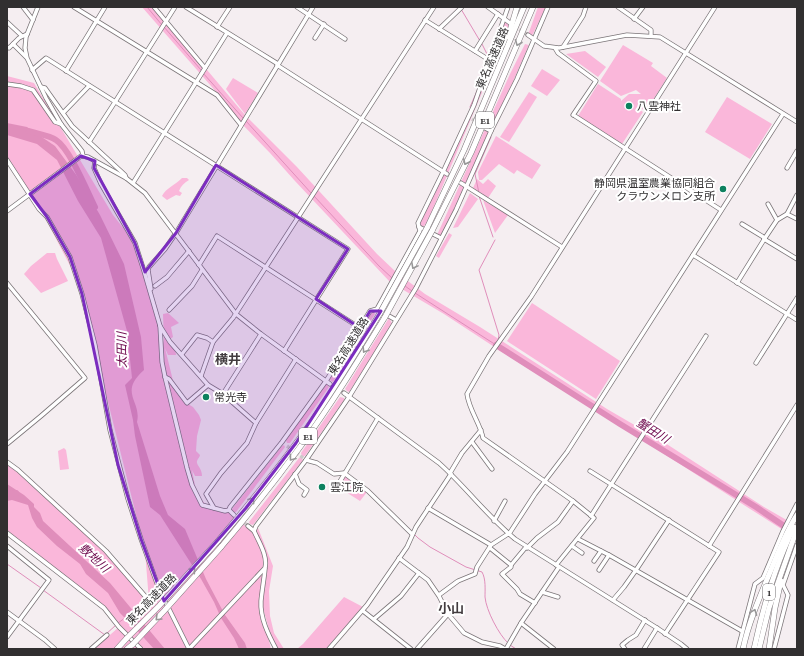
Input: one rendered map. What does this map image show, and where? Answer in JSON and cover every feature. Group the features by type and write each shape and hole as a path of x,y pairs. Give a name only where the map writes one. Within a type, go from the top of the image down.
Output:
{"highway":[{"path":"484,102 501,58 517,7"},
{"name":"東名高速道路","path":"117,649 174,590 251,502 312,422 341,378 378,311 427,228 452,177 524,7"},
{"name":"東名高速道路","path":"127,649 169,606 252,511 301,446 345,381 385,317 432,231 471,153 533,7"},
{"path":"769,649 775,608 797,515"},
{"name":"1","path":"759,649 769,608 797,520"},
{"name":"1","path":"754,649 771,584 791,538 797,529"},
{"path":"742,649 746,634 791,538"}],"street":[{"path":"23,7 33,20"},
{"path":"38,7 25,43 27,58 61,124 82,151 82,156"},
{"path":"74,7 217,95 241,125"},
{"path":"66,71 105,7"},
{"path":"154,7 205,68"},
{"path":"88,142 175,7"},
{"path":"186,7 445,173"},
{"path":"217,27 230,7"},
{"path":"297,7 345,39"},
{"path":"151,294 151,284 148,270 176,233 313,7"},
{"path":"201,376 213,342 236,314 434,7"},
{"path":"439,29 462,7"},
{"path":"488,7 510,23"},
{"path":"378,311 420,231 418,223 445,173 470,118 508,7"},
{"path":"254,531 256,526 306,460 349,397 416,288 467,186 548,7"},
{"path":"563,47 583,16 586,7"},
{"path":"618,7 651,30 651,36"},
{"path":"634,19 642,7"},
{"path":"399,558 428,580 439,595 448,614 464,633 482,642 500,646 505,649 557,566 594,518 573,501 483,438 467,394 489,356 531,296 714,7"},
{"path":"475,51 498,14"},
{"path":"426,20 490,60"},
{"path":"7,22 22,36"},
{"path":"315,38 324,24"},
{"path":"133,183 227,33"},
{"path":"8,48 22,36 27,34"},
{"path":"528,35 544,46 555,48 627,35 660,37 797,122"},
{"path":"13,44 27,58"},
{"path":"555,48 558,53 596,81 574,116 721,210"},
{"path":"32,70 46,58 348,249 284,351"},
{"path":"7,84 34,90 55,122 61,124"},
{"path":"41,86 45,88 72,126 125,175 126,178"},
{"path":"62,113 89,86"},
{"path":"439,595 458,581 475,574 477,567 491,546 509,534 535,494 546,482 567,452 783,114"},
{"path":"485,128 491,131"},
{"path":"787,168 797,151"},
{"path":"82,156 95,161 126,178 145,193 236,314 330,384"},
{"path":"7,211 82,156"},
{"path":"7,160 39,209 47,217 70,257 82,294 95,345 110,430 128,499 159,589 189,649 265,568"},
{"path":"95,161 94,168 101,184 135,243 151,294 160,326 162,362 165,377 192,485 202,504 225,511 229,510 234,515"},
{"path":"461,183 562,247"},
{"path":"737,283 777,220 787,214 797,195"},
{"path":"768,204 777,220"},
{"path":"787,214 797,219"},
{"path":"742,224 795,258 797,252"},
{"path":"419,227 441,238"},
{"path":"199,265 217,236 360,328"},
{"path":"154,286 167,277 189,251"},
{"path":"693,255 797,320"},
{"path":"169,310 192,286 202,270"},
{"path":"7,283 86,378 7,444"},
{"path":"756,363 797,298"},
{"path":"229,510 282,442 326,381 370,311 378,311 396,320"},
{"path":"160,326 170,342 208,385 223,394 256,423"},
{"path":"223,394 261,334"},
{"path":"182,354 197,335 207,338 213,342"},
{"path":"591,516 706,336"},
{"path":"214,508 206,494 221,473 247,443 256,423 296,359"},
{"path":"165,377 169,379 187,403 208,385"},
{"path":"344,393 428,454 451,473 494,521 527,548 645,620 687,649"},
{"path":"709,546 797,405"},
{"path":"336,488 378,418"},
{"path":"329,649 362,611 407,547 412,534 451,473 458,459 481,430"},
{"path":"282,442 287,446"},
{"path":"472,442 492,469"},
{"path":"306,460 317,463 334,474 344,473 368,490 412,534"},
{"path":"7,462 18,470 106,551 150,603"},
{"path":"590,471 719,552 665,634"},
{"path":"295,474 299,484 307,490 304,495"},
{"path":"494,521 506,501"},
{"path":"535,603 520,594 502,574 511,568 511,564 536,538 558,522 573,501"},
{"path":"774,649 788,595 783,585 791,538 789,518 797,504"},
{"path":"428,508 491,546 511,564"},
{"path":"613,600 636,570 669,520"},
{"path":"248,526 254,531 263,551 266,565 261,602 262,613 265,625 276,649"},
{"path":"7,533 104,608 119,627 141,649"},
{"path":"738,649 755,584 763,578 791,538"},
{"path":"578,539 688,599 742,632"},
{"path":"7,546 49,580 7,637"},
{"path":"572,546 582,553"},
{"path":"594,561 601,551"},
{"path":"599,570 609,555"},
{"path":"374,619 401,596 419,573"},
{"path":"542,592 558,597"},
{"path":"362,611 412,649"},
{"path":"7,612 55,649"},
{"path":"417,649 448,614"},
{"path":"625,649 622,645 636,635 645,620"},
{"path":"521,623 554,649"},
{"path":"644,649 657,628"},
{"path":"91,649 107,635"}],"highlighted area":[{"path":"81,156 95,161 94,168 135,243 145,272 176,233 216,165 348,249 316,299 360,328 370,311 381,311 296,443 246,508 164,601 141,539 118,465 82,294 70,257 47,217 30,194"}],"shaded area":[{"path":"142,7 154,7 245,115 297,167 377,254 396,272 425,294 480,327 607,409 662,441 764,507 797,526 797,539 444,314 390,282 242,124 218,94"},
{"path":"538,7 546,7 532,36 528,35"},
{"path":"505,21 511,24 427,223 423,227 420,226 418,223 454,149 487,73"},
{"path":"525,44 529,45 441,238 437,235"},
{"path":"623,45 653,63 651,66 667,78 646,111 640,108 643,112 622,144 578,116 598,84 621,99 621,101 629,94 641,94 636,90 621,96 600,81"},
{"path":"585,51 606,67 598,77 566,54"},
{"path":"542,69 560,80 547,96 531,86"},
{"path":"7,76 34,83 113,215 135,243 157,314 164,344 163,314 168,313 179,323 171,327 173,337 170,339 176,355 168,355 165,348 176,393 176,389 183,401 193,407 201,420 197,436 196,451 200,455 197,462 202,476 195,476 192,470 197,496 209,507 229,510 253,530 263,551 263,592 267,568 263,547 254,532 258,528 273,566 269,591 270,616 274,633 284,649 277,649 272,640 264,612 264,620 271,649 94,649 119,627 137,646 111,614 32,550 7,532 7,462 116,562 149,601 145,551 78,281 41,210 7,163"},
{"path":"233,78 258,93 245,114 226,89"},
{"path":"529,92 537,97 509,142 500,137"},
{"path":"727,97 772,124 750,159 705,132"},
{"path":"7,123 27,127 55,146 77,176 100,215 124,264 141,337 144,370 136,378 132,391 137,408 137,422 160,496 168,515 185,529 206,579 225,615 245,643 247,649 239,649 201,579 160,515 150,507 125,385 132,378 127,331 101,238 78,201 57,160 37,144 7,135"},
{"path":"496,136 541,165 532,179 517,170 514,174 499,164 482,180 479,180 478,172"},
{"path":"182,178 187,178 189,180 184,183 179,191 182,193 180,196 176,195 167,200 162,196 166,191"},
{"path":"477,179 483,184 488,179 496,186 488,198 473,188"},
{"path":"470,193 478,199 458,227 453,228"},
{"path":"483,200 508,215 495,233"},
{"path":"449,233 452,235 439,258 436,256"},
{"path":"47,253 55,253 68,281 41,293 24,274"},
{"path":"532,303 620,361 596,399 507,341"},
{"path":"373,311 375,314 333,382 331,381 329,379 370,312"},
{"path":"389,318 392,323 388,331 349,392 347,391 345,389"},
{"path":"326,383 329,387 290,443 287,443 286,440"},
{"path":"340,397 344,398 344,400 305,456 302,456 301,453"},
{"path":"284,445 285,447 236,512 233,512 232,509"},
{"path":"64,448 66,450 69,469 60,470 58,451"},
{"path":"299,458 303,460 253,525 250,524 249,522"},
{"path":"345,476 367,492 360,501 338,487"},
{"path":"7,484 24,495 34,504 34,507 40,513 43,521 110,583 165,649 154,649 120,613 108,593 86,574 80,564 57,546 37,527 32,518 28,505 12,500 7,501 7,495 13,494 7,491"},
{"path":"344,597 363,607 326,649 297,649 303,644"}],"waterway":[{"path":"147,7 162,25"},
{"path":"461,9 480,41"},
{"path":"164,27 201,70"},
{"path":"482,44 487,54 486,57"},
{"path":"478,88 478,78 486,60"},
{"path":"203,73 243,118"},
{"path":"470,107 477,91"},
{"path":"246,121 312,194"},
{"name":"太田川","path":"29,131 50,137 61,145 67,152 83,181 95,207"},
{"path":"479,193 475,174 491,137"},
{"path":"314,196 392,278"},
{"path":"479,196 493,237"},
{"path":"495,240 479,270 499,335 498,341"},
{"path":"405,286 412,291"},
{"path":"415,293 496,345"},
{"name":"蟹田川","path":"496,345 620,424 756,507 790,530"},
{"name":"敷地川","path":"7,494 16,493"},
{"path":"415,535 430,547 466,567 482,572 485,581 485,597 490,615 504,639 508,643"},
{"path":"7,564 41,588"},
{"path":"43,590 105,635 116,625"},
{"path":"118,623 125,618"},
{"path":"510,645 516,649"}],"tunnel":[{"path":"515,26 528,35"},
{"path":"472,119 483,126"},
{"path":"330,384 344,393"},
{"path":"287,446 306,460"},
{"path":"236,516 248,526"}],"place":[{"name":"八雲神社","path":"629,106"},
{"name":"静岡県温室農業協同組合 クラウンメロン支所","path":"723,189"},
{"name":"常光寺","path":"206,397"},
{"name":"雲江院","path":"322,487"}],"district":[{"name":"横井","path":"228,359"},
{"name":"小山","path":"451,608"}]}
